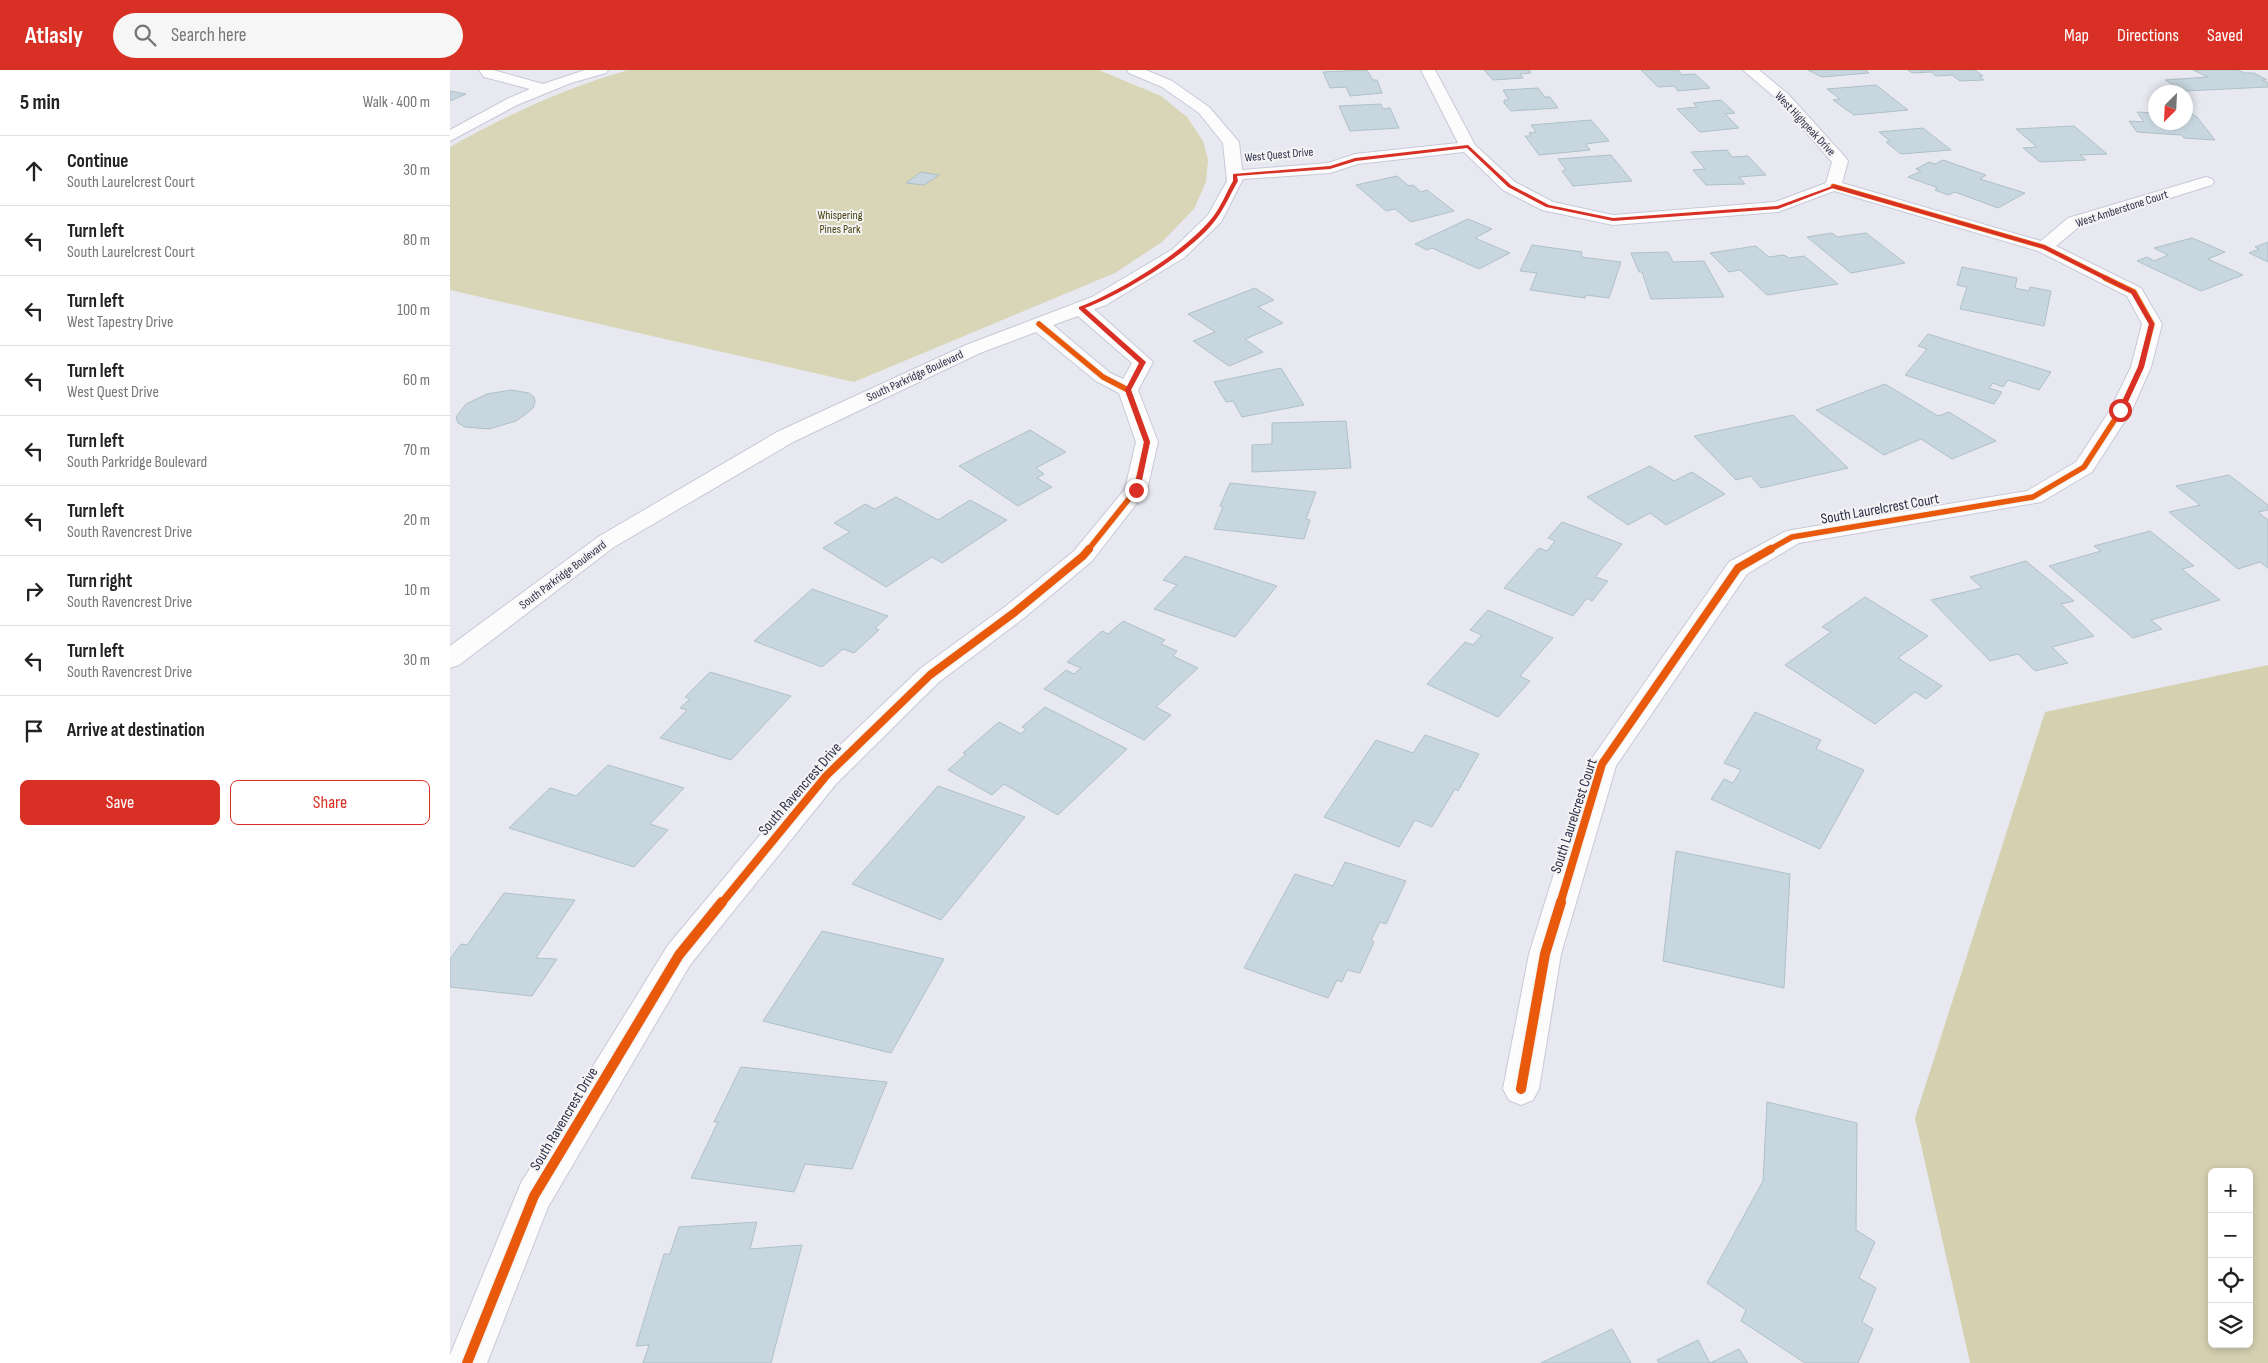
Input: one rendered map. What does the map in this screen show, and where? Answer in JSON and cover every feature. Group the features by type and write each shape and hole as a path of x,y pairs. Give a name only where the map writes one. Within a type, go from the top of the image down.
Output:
{"street":[{"path":"486,70 489,74 545,89"},
{"path":"553,70 580,76"},
{"path":"450,136 512,102 601,70"},
{"path":"1134,70 1167,84 1204,110 1231,142 1240,164"},
{"path":"1428,70 1468,147 1510,186 1548,206 1613,220 1778,207 1833,186"},
{"name":"West Highpeak Drive","path":"1750,70 1783,97 1840,161 1833,186"},
{"name":"West Quest Drive","path":"1240,164 1330,168 1355,159 1468,147"},
{"name":"West Quest Drive","path":"1331,154 1355,159"},
{"name":"South Parkridge Boulevard","path":"450,659 606,542 785,437 973,349 1100,301 1179,253 1215,218 1235,181 1240,164"},
{"name":"West Amberstone Court","path":"2044,247 2074,222 2206,182"},
{"name":"South Laurelcrest Court","path":"1521,1089 1545,954 1602,764 1738,568 1792,537 2034,497 2084,468 2120,410 2141,367 2152,324 2134,292 2044,247 1833,186"},
{"path":"1039,324 1103,377 1128,390 1143,362 1081,308"},
{"name":"South Ravencrest Drive","path":"468,1363 534,1196 679,955 826,776 930,675 1015,612 1083,556 1136,490 1147,442 1128,390"}],"green space":[{"name":"Whispering Pines Park","path":"628,70 1099,70 1161,96 1187,117 1203,141 1208,160 1206,182 1194,209 1162,242 1115,273 854,382 450,290 450,147 537,103 582,85"}],"shaded area":[{"path":"2268,665 2268,1363 1970,1363 1915,1118 2045,712"}],"building":[{"path":"1367,70 1373,80 1377,80 1382,93 1350,96 1346,87 1330,88 1323,72"},
{"path":"1484,70 1529,70 1531,73 1520,74 1523,78 1493,80"},
{"path":"1641,70 1678,70 1682,75 1695,74 1710,88 1678,91 1674,86 1658,87"},
{"path":"1808,70 1866,70 1869,73 1822,77"},
{"path":"1908,70 1975,70 1983,76 1979,76 1984,80 1960,81 1952,75 1936,76 1931,72 1912,73"},
{"path":"2193,70 2239,70 2244,73 2254,73 2267,80 2262,80 2268,83 2268,87 2193,91 2193,85 2174,85 2165,80 2208,77"},
{"path":"1876,85 1908,110 1854,115 1833,100 1840,99 1827,89"},
{"path":"1538,88 1545,97 1550,97 1558,108 1511,111 1504,103 1504,100 1509,100 1503,90"},
{"path":"450,91 466,94 450,101"},
{"path":"1721,100 1735,113 1725,114 1739,128 1700,132 1677,109 1697,107 1693,103"},
{"path":"1381,104 1383,109 1390,108 1399,128 1350,131 1339,106"},
{"path":"2137,112 2148,113 2148,130 2193,130 2193,115 2215,140 2184,138 2181,135 2137,132 2129,121 2144,122"},
{"path":"1591,120 1609,141 1586,144 1590,150 1539,155 1525,136 1531,136 1529,133 1536,132 1531,125"},
{"path":"2074,126 2107,154 2080,155 2086,160 2040,162 2023,148 2037,147 2016,129"},
{"path":"1923,128 1951,150 1901,154 1886,142 1890,141 1879,132"},
{"path":"1727,150 1732,157 1748,156 1766,175 1739,177 1745,184 1706,185 1693,170 1705,169 1691,152"},
{"path":"1611,155 1632,181 1573,186 1562,171 1566,170 1558,159"},
{"path":"1943,160 1986,175 1980,179 2025,193 1998,208 1955,192 1948,195 1935,190 1938,188 1908,177 1921,171 1916,169 1929,162 1935,164"},
{"path":"921,172 939,175 924,185 906,183"},
{"path":"1397,176 1409,186 1413,185 1421,192 1427,190 1454,211 1411,222 1395,209 1386,211 1356,185"},
{"path":"1468,219 1492,229 1475,238 1510,253 1479,269 1432,248 1427,250 1415,244"},
{"path":"1832,233 1837,237 1866,233 1905,263 1851,273 1807,237"},
{"path":"2192,238 2225,252 2208,259 2243,275 2201,291 2137,261 2147,257 2154,261 2168,255 2154,248"},
{"path":"2268,242 2268,262 2249,253 2259,249 2255,247"},
{"path":"1532,245 1582,252 1581,257 1621,262 1609,298 1586,295 1585,298 1530,290 1537,273 1520,271"},
{"path":"1756,246 1769,257 1784,255 1789,258 1804,256 1838,284 1767,295 1740,270 1729,272 1710,253"},
{"path":"1668,252 1673,262 1704,261 1724,297 1651,299 1642,272 1639,272 1631,253"},
{"path":"1962,267 2017,278 2015,288 2029,291 2030,287 2051,291 2044,326 1960,309 1967,287 1957,285"},
{"path":"1255,288 1274,300 1258,307 1283,323 1245,339 1263,352 1229,366 1193,341 1215,332 1188,314"},
{"path":"1928,334 2051,372 2039,390 2008,380 2003,387 1993,383 1989,388 2002,392 1994,404 1905,375 1927,349 1918,346"},
{"path":"1281,368 1304,405 1242,417 1233,401 1226,402 1214,382"},
{"path":"1885,384 1938,416 1949,412 1996,441 1952,459 1921,439 1884,455 1816,410"},
{"path":"511,390 529,393 534,397 535,402 533,408 516,421 489,429 465,427 458,423 456,417 466,404 487,394"},
{"path":"1793,415 1848,468 1761,488 1751,476 1736,480 1694,436"},
{"path":"1346,421 1351,468 1252,472 1252,445 1272,444 1272,423"},
{"path":"1030,430 1066,452 1036,468 1044,474 1037,478 1052,487 1018,506 959,466"},
{"path":"1650,466 1674,481 1692,472 1725,494 1666,525 1650,513 1628,525 1587,497"},
{"path":"2229,475 2268,505 2268,510 2258,512 2268,520 2268,568 2260,562 2238,569 2169,512 2200,505 2176,486"},
{"path":"1230,483 1316,492 1306,519 1310,520 1304,539 1214,529 1223,507 1220,506"},
{"path":"896,497 938,520 970,500 1007,520 942,563 932,557 886,587 823,548 850,532 834,523 865,504 875,509"},
{"path":"1562,522 1622,544 1595,577 1608,581 1592,601 1587,598 1573,616 1504,588 1539,548 1547,551 1555,541 1548,538"},
{"path":"2150,531 2194,566 2182,569 2220,600 2151,620 2162,629 2133,638 2049,566 2101,551 2094,546"},
{"path":"1185,556 1277,586 1235,637 1154,609 1177,585 1163,580"},
{"path":"2026,561 2074,601 2061,604 2094,636 2052,647 2068,663 2035,671 2018,654 1990,661 1931,600 1982,588 1970,577"},
{"path":"812,589 888,616 875,628 879,630 854,653 843,649 822,667 754,641"},
{"path":"1865,597 1928,636 1898,658 1942,686 1926,699 1915,692 1875,724 1785,665 1831,632 1822,627"},
{"path":"1488,610 1553,638 1520,676 1530,681 1498,717 1427,684 1465,642 1473,645 1482,635 1470,630"},
{"path":"1123,621 1165,640 1161,644 1177,651 1173,656 1198,668 1156,707 1171,715 1144,740 1044,689 1066,670 1074,674 1081,668 1067,662 1102,631 1108,634"},
{"path":"710,672 791,696 731,760 660,738 687,710 680,708 690,699 685,697"},
{"path":"1045,707 1127,749 1058,815 1004,784 992,795 948,770 966,754 963,753 999,722 1021,734 1026,729 1022,727"},
{"path":"1755,712 1821,740 1816,749 1864,770 1820,849 1711,799 1724,779 1733,783 1741,770 1724,763"},
{"path":"1425,735 1479,754 1458,791 1455,789 1432,827 1415,820 1399,847 1324,817 1376,740 1413,753"},
{"path":"608,765 684,788 650,824 668,830 634,867 509,828 550,788 576,796"},
{"path":"938,786 1025,817 941,920 852,884"},
{"path":"1676,851 1790,874 1784,988 1663,961"},
{"path":"1345,862 1406,881 1386,924 1380,922 1371,940 1374,942 1360,973 1347,970 1342,982 1337,980 1328,998 1244,968 1295,874 1333,886"},
{"path":"504,893 575,900 536,958 557,959 532,996 450,987 450,959 461,944 467,945"},
{"path":"822,931 944,959 891,1053 763,1021"},
{"path":"741,1067 887,1082 852,1169 805,1164 794,1192 691,1178 718,1122 714,1122"},
{"path":"1767,1102 1857,1123 1856,1230 1875,1242 1859,1278 1876,1288 1862,1322 1873,1329 1858,1363 1805,1363 1741,1321 1746,1310 1707,1283 1763,1181"},
{"path":"757,1222 750,1249 802,1245 771,1363 643,1363 649,1345 636,1346 664,1254 670,1254 679,1227"},
{"path":"1612,1329 1631,1363 1541,1363"},
{"path":"1698,1340 1710,1363 1659,1363 1657,1360"},
{"path":"1739,1349 1748,1363 1710,1363"}],"cycle path":[{"path":"1521,1089 1545,954 1602,764 1738,568 1792,537 2033,497 2084,467 2121,410 2141,367 2152,324 2134,292 2044,247 1833,186"},
{"path":"467,1363 534,1196 679,955 826,776 930,675 1015,612 1083,556 1136,490 1147,442 1128,390 1103,377 1039,324"}],"route":[{"path":"1136,490 1147,442 1128,390 1143,362 1081,308 1100,301 1179,253 1215,218 1235,181 1235,175 1330,168 1355,159 1468,147 1510,186 1548,206 1613,220 1778,207 1833,186 2044,247 2134,292 2152,324 2141,367 2120,410"}]}
